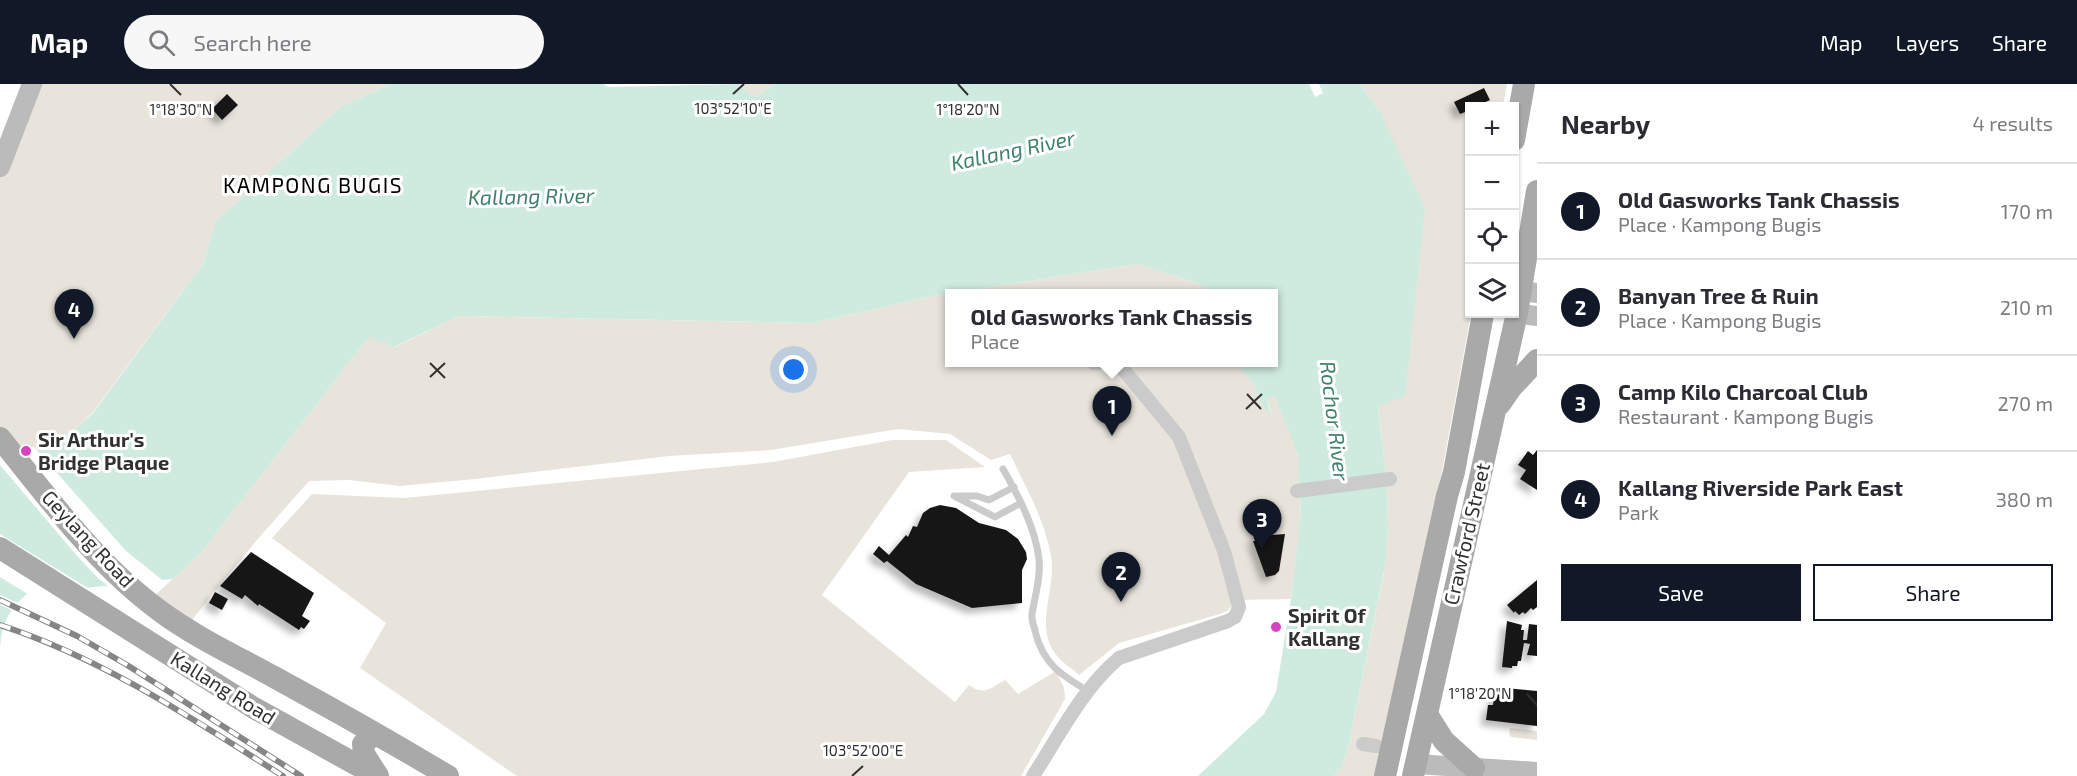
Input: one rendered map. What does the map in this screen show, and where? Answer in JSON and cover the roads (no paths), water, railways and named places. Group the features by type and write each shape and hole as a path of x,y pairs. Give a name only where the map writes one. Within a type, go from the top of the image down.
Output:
{"main road":[{"path":"0,167 32,84"},
{"path":"1519,115 1524,84"},
{"name":"Crawford Street","path":"1415,770 1494,412 1523,303 1530,226 1537,191"},
{"path":"1530,226 1537,254"},
{"name":"Crawford Street","path":"1385,776 1454,472 1482,318"},
{"path":"1494,412 1511,388 1537,360"},
{"name":"Geylang Road","path":"1,439 90,548 113,572 159,611 185,628"},
{"name":"Kallang Road","path":"0,548 254,708 378,776"},
{"name":"Kallang Road","path":"185,628 448,776"},
{"path":"1427,714 1444,741 1474,768"},
{"path":"378,735 363,744 364,754 378,776"},
{"path":"1396,776 1405,765 1415,770 1474,768 1537,772"}],"street":[{"path":"1033,776 1088,691 1119,658 1228,621 1234,617 1239,607 1224,551 1179,437 1120,367"},
{"path":"1297,491 1390,480"}],"lane":[{"path":"1003,469 1014,487 1033,531 1040,561 1032,617 1036,637 1046,659 1059,674 1088,691"},
{"path":"1014,487 988,500 977,496 954,496 995,517 1021,503"}],"water":[{"path":"391,84 603,84 608,87 738,84 754,97 776,84 1309,84 1315,97 1323,93 1319,84 1360,84 1380,112 1425,208 1405,396 1378,406 1387,486 1388,527 1385,566 1347,753 1342,765 1334,776 1198,776 1264,714 1276,692 1291,599 1301,514 1298,455 1275,396 1267,399 1271,415 1261,404 1255,387 1240,367 1278,367 1278,289 1209,289 1138,264 978,289 945,289 945,294 812,323 459,316 394,347 369,337 200,554 173,579 27,594 10,612 2,633 0,650 0,456 41,449 76,428 93,413 202,265 216,221 340,107"}],"railway":[{"path":"0,600 77,636 127,665 301,776"},
{"path":"0,625 75,654 111,672 181,712 283,776"}],"place":[{"name":"Kallang Riverside Park East","path":"74,339"},
{"name":"Old Gasworks Tank Chassis","path":"1112,436"},
{"name":"Sir Arthur's Bridge Plaque","path":"26,451"},
{"name":"Camp Kilo Charcoal Club","path":"1262,549"},
{"name":"Banyan Tree & Ruin","path":"1121,602"},
{"name":"Spirit Of Kallang","path":"1276,627"}],"district":[{"name":"KAMPONG BUGIS","path":"313,186"}],"water label":[{"name":"Kallang River","path":"1013,151"},
{"name":"Kallang River","path":"531,197"},
{"name":"Rochor River","path":"1334,421"}]}
